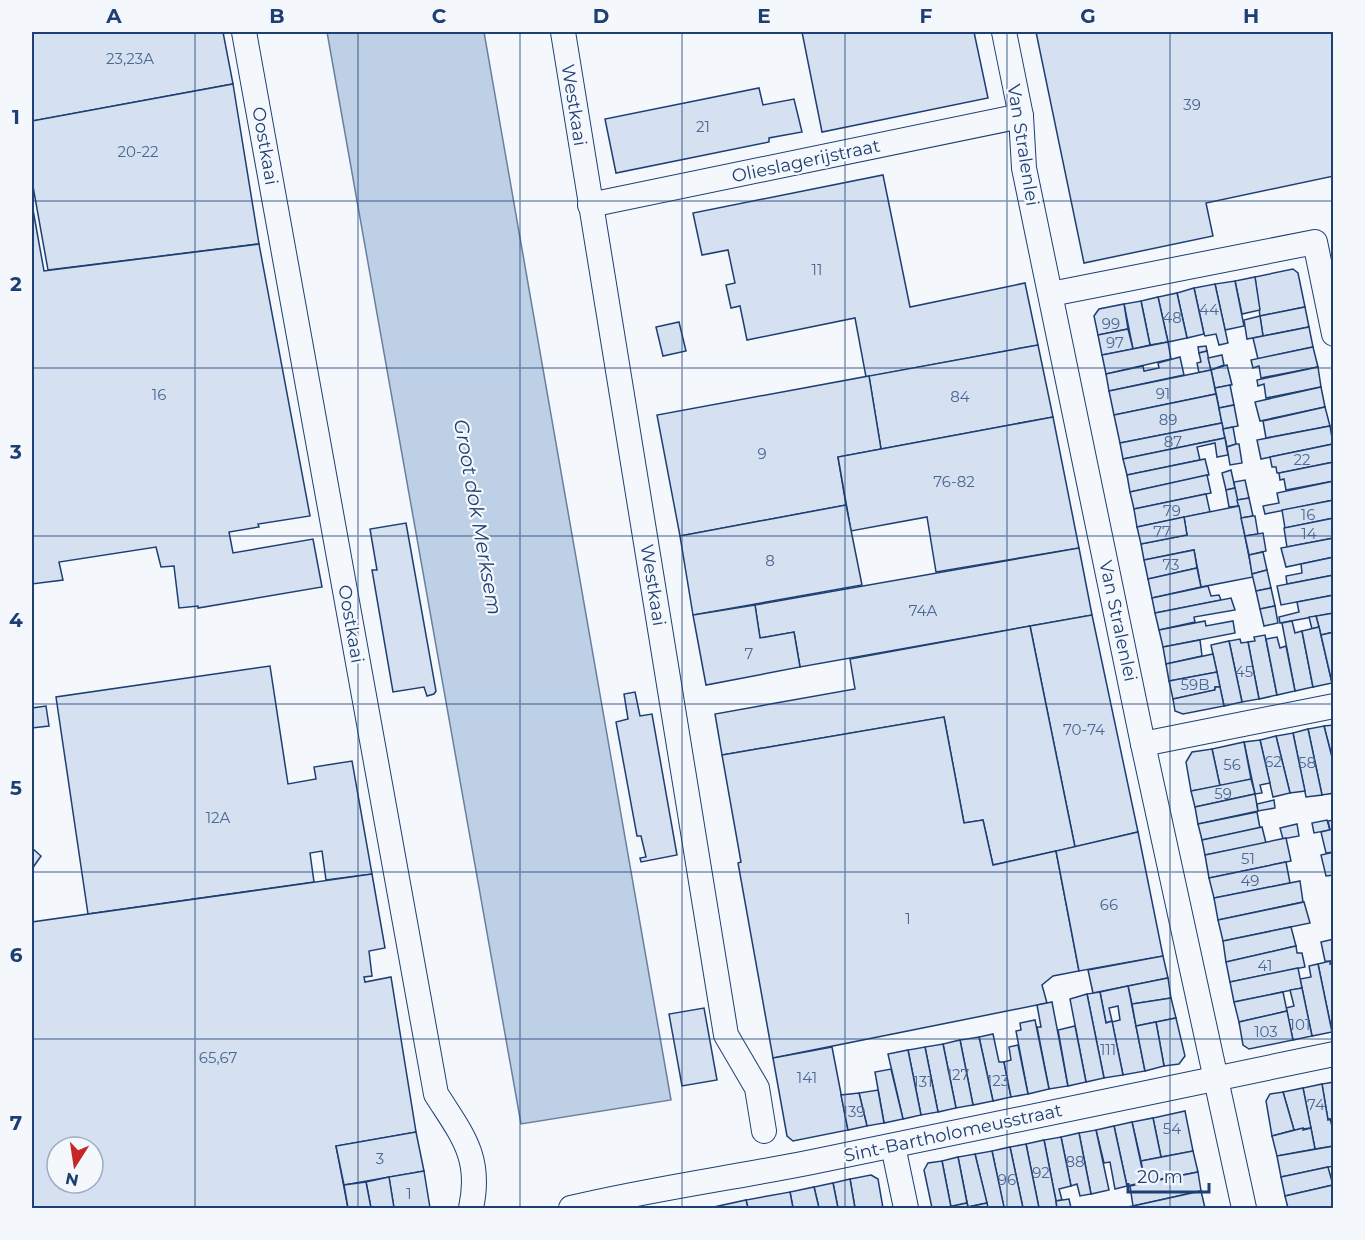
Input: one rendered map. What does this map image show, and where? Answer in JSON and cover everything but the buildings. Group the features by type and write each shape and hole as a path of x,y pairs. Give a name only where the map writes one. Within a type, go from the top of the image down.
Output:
{"street":[{"name":"Oostkaai","path":"244,32 436,1094 472,1154 475,1192 471,1209"},
{"name":"Westkaai","path":"562,32 726,1035 757,1088 764,1131"},
{"name":"Van Stralenlei","path":"1004,32 1021,116 1024,168 1143,744 1244,1209"},
{"name":"Olieslagerijstraat","path":"590,205 1021,116"},
{"path":"1051,294 1315,242 1334,334"},
{"path":"1143,744 1334,706"},
{"name":"Sint-Bartholomeusstraat","path":"571,1209 620,1203 1334,1054"},
{"path":"893,1146 906,1209"}],"water":[{"name":"Groot dok Merksem","path":"327,32 484,32 671,1100 521,1124"}]}
